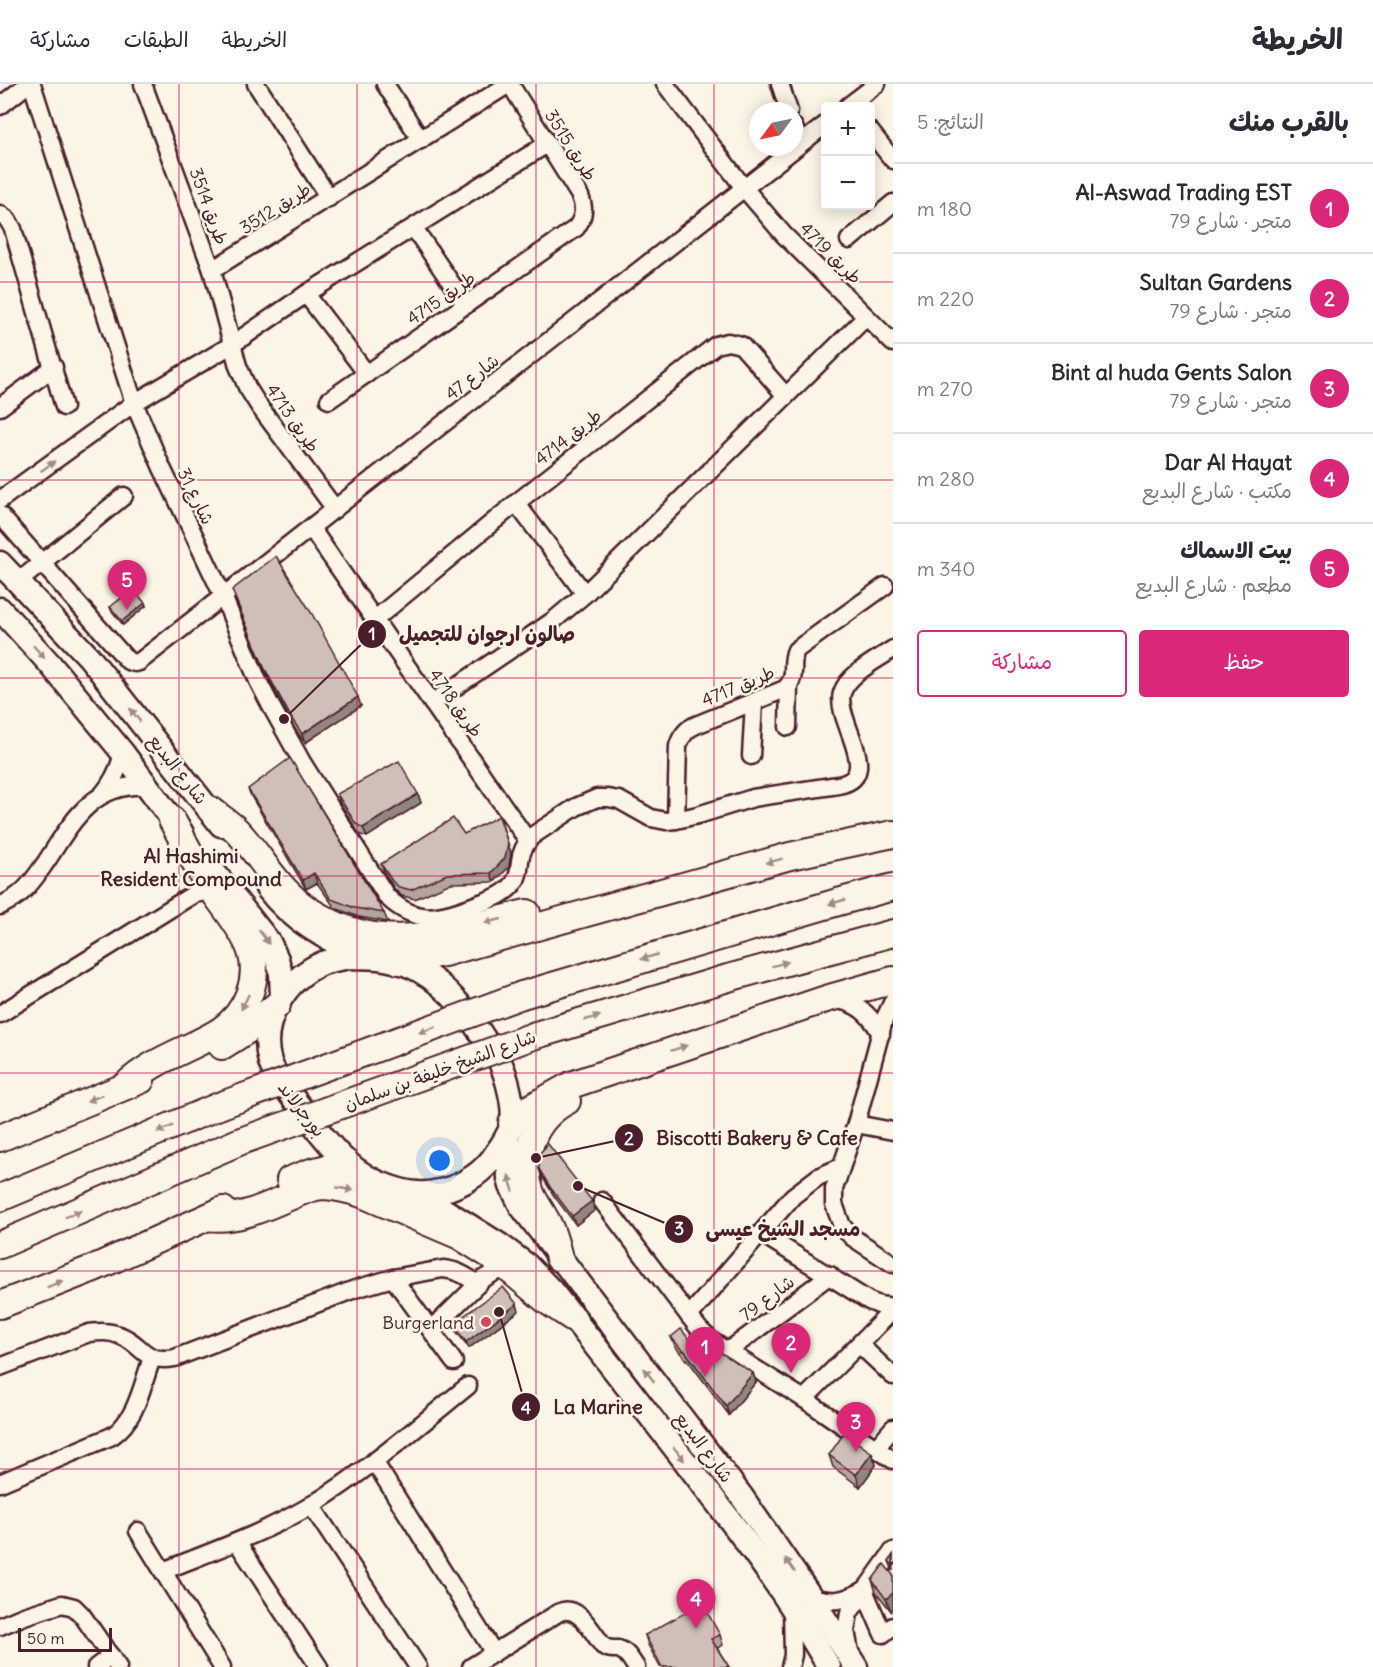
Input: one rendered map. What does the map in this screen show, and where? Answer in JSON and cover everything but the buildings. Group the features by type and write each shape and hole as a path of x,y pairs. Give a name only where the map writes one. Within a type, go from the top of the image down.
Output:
{"highway":[{"path":"211,810 233,827 277,882 306,909 340,927 377,937 415,938 436,935 600,895 627,892 654,893"},
{"path":"125,1086 136,1075 224,1028 245,1006 253,978 253,962 249,947 205,888 172,820"},
{"path":"399,961 444,953 790,856 893,834"},
{"path":"0,1198 219,1106 522,995 893,887"},
{"name":"شارع الشيخ خليفة بن سلمان","path":"0,1245 242,1141 536,1035 728,978 893,933"},
{"path":"509,1129 530,1108 565,1088 825,999 893,980"},
{"path":"0,1138 221,1046 249,1029 279,1001"},
{"path":"559,1257 548,1224 531,1193 526,1158 530,1141 538,1125 550,1111 610,1080 638,1062"},
{"path":"0,1305 94,1268 292,1179 346,1163"},
{"path":"208,1217 221,1219 244,1215 309,1189 324,1186 362,1194 460,1236 481,1248 546,1300 573,1318"}],"main road":[{"name":"شارع البديع","path":"0,563 89,657 211,810 270,891 289,912 330,941 368,957"},
{"name":"شارع البديع","path":"0,609 50,664 123,753 172,820 269,942 281,974 279,1001"},
{"path":"279,1001 301,977 323,963 343,958 368,957 399,961 420,971 458,1002 500,1062 508,1083 509,1129"},
{"name":"بورجرلاند","path":"279,1001 268,1034 267,1047 271,1064 278,1078 334,1150 360,1174 408,1193 449,1189 477,1174 488,1163 509,1129"},
{"name":"شارع البديع","path":"509,1129 508,1171 511,1186 521,1206 742,1497 802,1602 828,1667"},
{"name":"شارع البديع","path":"417,1193 484,1233 527,1264 573,1318 721,1507 769,1573 802,1602 854,1663"}],"street":[{"path":"0,106 30,84"},
{"name":"شارع 31","path":"30,84 134,403 162,468 223,596 258,681 272,708 302,762 387,897 404,911 414,915 436,917 499,896 507,891 518,877 521,854 528,841"},
{"name":"طريق 3514","path":"143,84 212,270 233,344"},
{"name":"طريق 3512","path":"256,84 329,198"},
{"path":"385,84 421,140"},
{"name":"طريق 3512","path":"212,270 510,84"},
{"name":"طريق 3515","path":"510,84 580,196 584,207 582,219 576,228"},
{"name":"طريق 4719","path":"665,84 744,188 806,258 893,343"},
{"path":"780,84 786,102"},
{"path":"855,102 877,84"},
{"name":"شارع 47","path":"803,142 821,127"},
{"path":"875,137 893,160"},
{"path":"0,500 134,403 233,344 306,294 547,144"},
{"name":"شارع 47","path":"0,515 128,661 139,662 785,156"},
{"path":"849,240 893,203"},
{"path":"0,211 13,229 64,407"},
{"path":"414,228 466,305"},
{"name":"طريق 4715","path":"329,400 576,228"},
{"path":"306,294 367,374"},
{"path":"432,704 554,620 585,594 866,316"},
{"name":"طريق 4714","path":"374,620 516,503 716,345 728,342 741,345 786,396"},
{"name":"طريق 4713","path":"233,344 238,366 247,387 335,509"},
{"path":"0,407 54,367"},
{"path":"18,582 124,496"},
{"path":"516,503 585,594"},
{"name":"طريق 4718","path":"311,528 528,841"},
{"name":"طريق 4717","path":"676,820 678,746 682,735 696,724 780,692 789,685 794,675 793,658 796,650 885,586"},
{"path":"89,657 109,639"},
{"path":"528,841 576,807 597,798 619,800 651,818 666,821 699,815 753,798 842,784 851,779 857,770 858,758 841,710 842,694 850,680 893,649"},
{"path":"788,727 789,685"},
{"path":"751,756 754,702"},
{"path":"101,795 114,778 123,753"},
{"path":"0,906 12,900 32,882 76,817 87,805 111,790 146,786"},
{"path":"0,1014 205,888"},
{"path":"825,999 837,1000 859,1008 876,1024 881,1034"},
{"path":"893,1001 884,1020 856,1124 834,1189 834,1204 842,1226 852,1237 893,1264"},
{"path":"856,1124 893,1131"},
{"path":"689,1316 788,1202 805,1186 825,1173 841,1167"},
{"path":"602,1201 700,1330 713,1342 804,1399 893,1460"},
{"path":"762,1234 869,1300 893,1309 860,1345 804,1399"},
{"path":"480,1282 484,1264 481,1248"},
{"path":"0,1367 89,1333 104,1332 125,1338 152,1358 163,1360 175,1358 355,1289 393,1278 450,1269 480,1282"},
{"path":"431,1330 480,1282 495,1272 509,1269"},
{"name":"شارع 79","path":"728,1351 830,1275"},
{"path":"393,1278 454,1362"},
{"path":"860,1345 893,1376"},
{"path":"0,1483 112,1436 121,1430 130,1419 152,1358"},
{"path":"163,1571 237,1542 311,1505 374,1461 468,1386"},
{"path":"876,1448 893,1428"},
{"path":"374,1461 494,1653"},
{"path":"311,1505 418,1667"},
{"path":"138,1531 222,1667"},
{"path":"237,1542 319,1667"},
{"path":"854,1663 846,1631 847,1619 864,1590 893,1551"},
{"path":"790,1667 802,1602 844,1600 864,1590"},
{"path":"864,1590 888,1630"},
{"path":"0,1626 62,1604 74,1607 115,1662 96,1667"},
{"path":"471,1667 558,1613 567,1610 577,1613 603,1646 623,1651 636,1667"}],"place":[{"name":"بيت الاسماك","path":"127,610"},
{"name":"صالون ارجوان للتجميل","path":"284,719"},
{"name":"Biscotti Bakery & Cafe","path":"536,1158"},
{"name":"مسجد الشيخ عيسى","path":"578,1186"},
{"name":"La Marine","path":"499,1312"},
{"name":"Burgerland","path":"486,1322"},
{"name":"Sultan Gardens","path":"791,1373"},
{"name":"Al-Aswad Trading EST","path":"705,1377"},
{"name":"Bint al huda Gents Salon","path":"856,1452"},
{"name":"Dar Al Hayat","path":"696,1629"}],"district":[{"name":"Al Hashimi Resident Compound","path":"191,866"}]}
